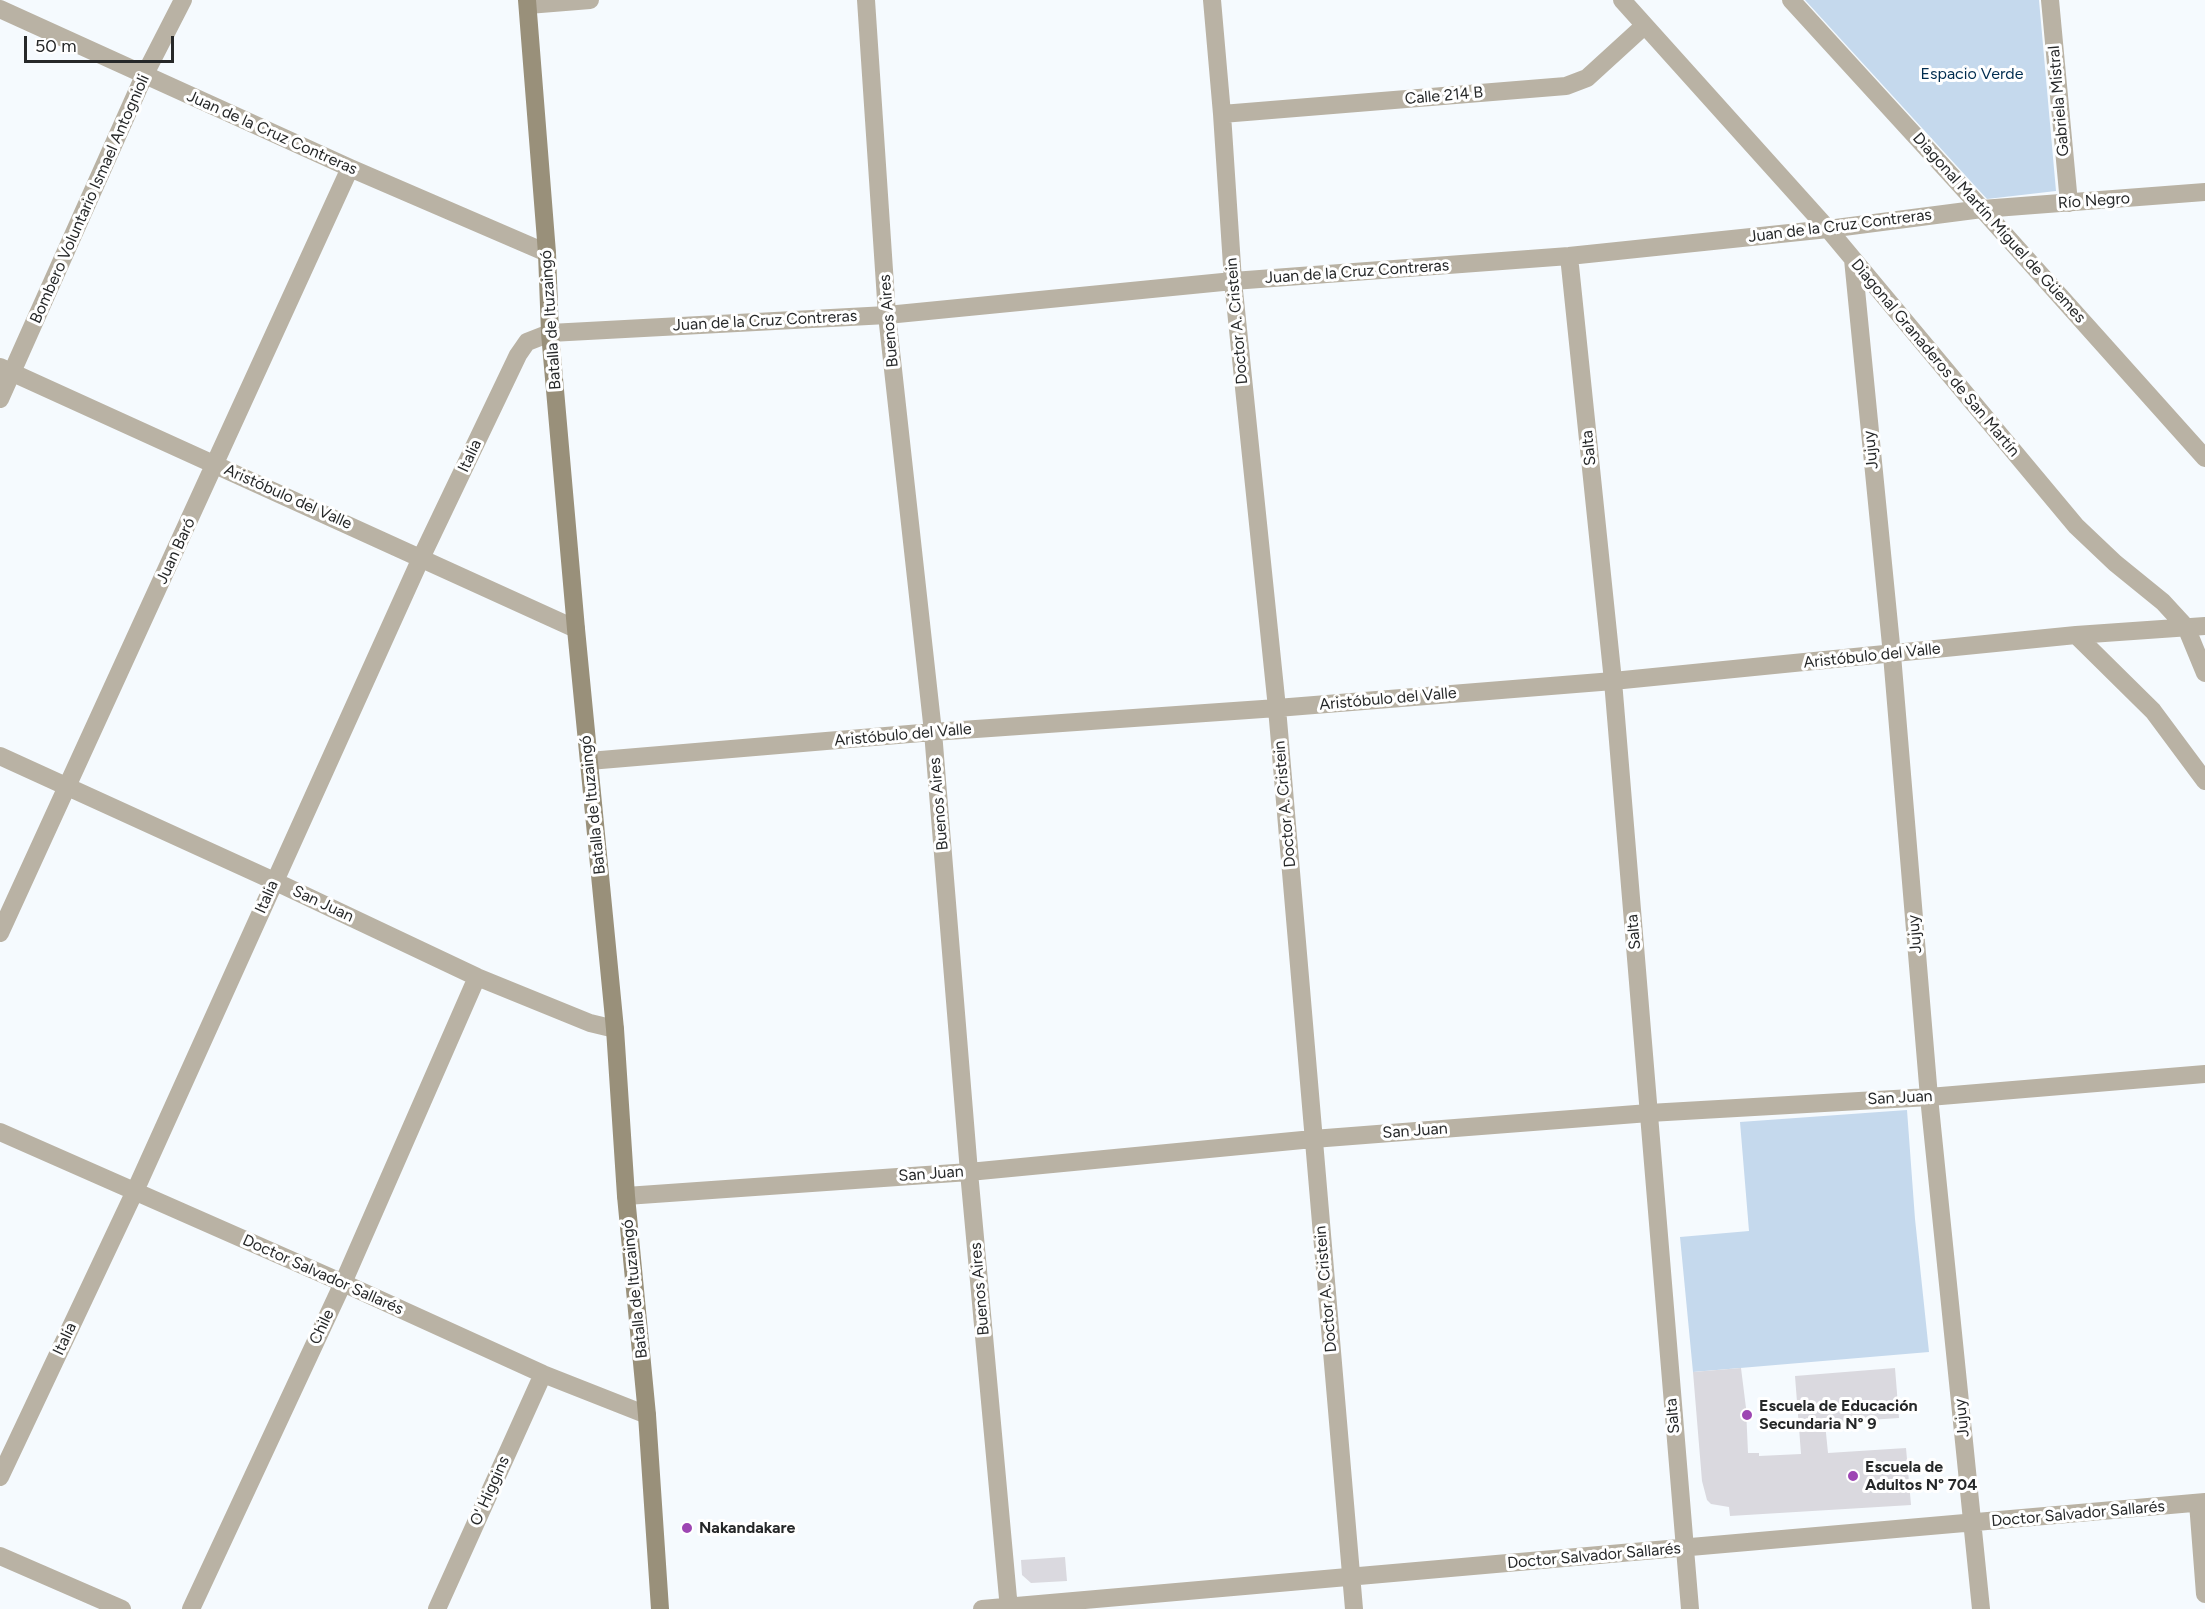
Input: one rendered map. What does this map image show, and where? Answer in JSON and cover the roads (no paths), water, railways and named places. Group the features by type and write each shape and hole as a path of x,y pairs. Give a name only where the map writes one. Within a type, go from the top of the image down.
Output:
{"main road":[{"name":"Batalla de Ituzaingó","path":"527,3 550,333 615,1029 626,1196 647,1415 660,1609"}],"street":[{"name":"Bombero Voluntario Ismael Antognioli","path":"0,399 6,370 144,76 183,0"},
{"path":"527,3 590,0"},
{"name":"Buenos Aires","path":"866,0 887,315 933,732 969,1172 1009,1608"},
{"name":"Doctor A. Cristein","path":"1212,0 1233,281 1277,708 1354,1609"},
{"name":"Diagonal Granaderos de San Martín","path":"1622,0 1828,229 2076,526 2115,563 2163,602 2186,627 2205,672"},
{"name":"Diagonal Martín Miguel de Güemes","path":"1791,0 2205,458"},
{"name":"Gabriela Mistral","path":"2050,0 2068,202"},
{"name":"Juan de la Cruz Contreras","path":"0,9 144,76 546,253"},
{"name":"Calle 214 B","path":"1222,114 1566,86 1587,78 1644,26"},
{"name":"Juan Baró","path":"0,933 350,168"},
{"name":"Río Negro","path":"1982,209 2205,192"},
{"name":"Juan de la Cruz Contreras","path":"550,333 887,315 1233,281 1569,256 1828,229 1982,209"},
{"name":"Salta","path":"1569,256 1613,681 1683,1548 1690,1609"},
{"name":"Jujuy","path":"1853,259 1892,655 1929,1097 1981,1609"},
{"name":"Italia","path":"0,1477 135,1191 274,881 518,355 527,342 550,333"},
{"name":"Aristóbulo del Valle","path":"6,370 576,629"},
{"name":"Aristóbulo del Valle","path":"589,761 933,732 1613,681 2076,635 2205,626"},
{"path":"2076,635 2153,711 2205,781"},
{"name":"San Juan","path":"0,756 477,976 590,1023 615,1029"},
{"name":"Chile","path":"191,1609 343,1283 477,976"},
{"name":"San Juan","path":"626,1196 969,1172 1313,1139 1649,1113 1929,1097 2205,1074"},
{"name":"Doctor Salvador Sallarés","path":"0,1132 543,1374 647,1415"},
{"name":"O' Higgins","path":"437,1609 543,1374"},
{"path":"2201,1503 2205,1594"},
{"name":"Doctor Salvador Sallarés","path":"982,1609 2201,1503"},
{"path":"0,1556 122,1609"}],"place":[{"name":"Escuela de Educación Secundaria N° 9","path":"1747,1415"},
{"name":"Escuela de Adultos N° 704","path":"1853,1476"},
{"name":"Nakandakare","path":"687,1528"}],"park label":[{"name":"Espacio Verde","path":"1972,74"}]}
